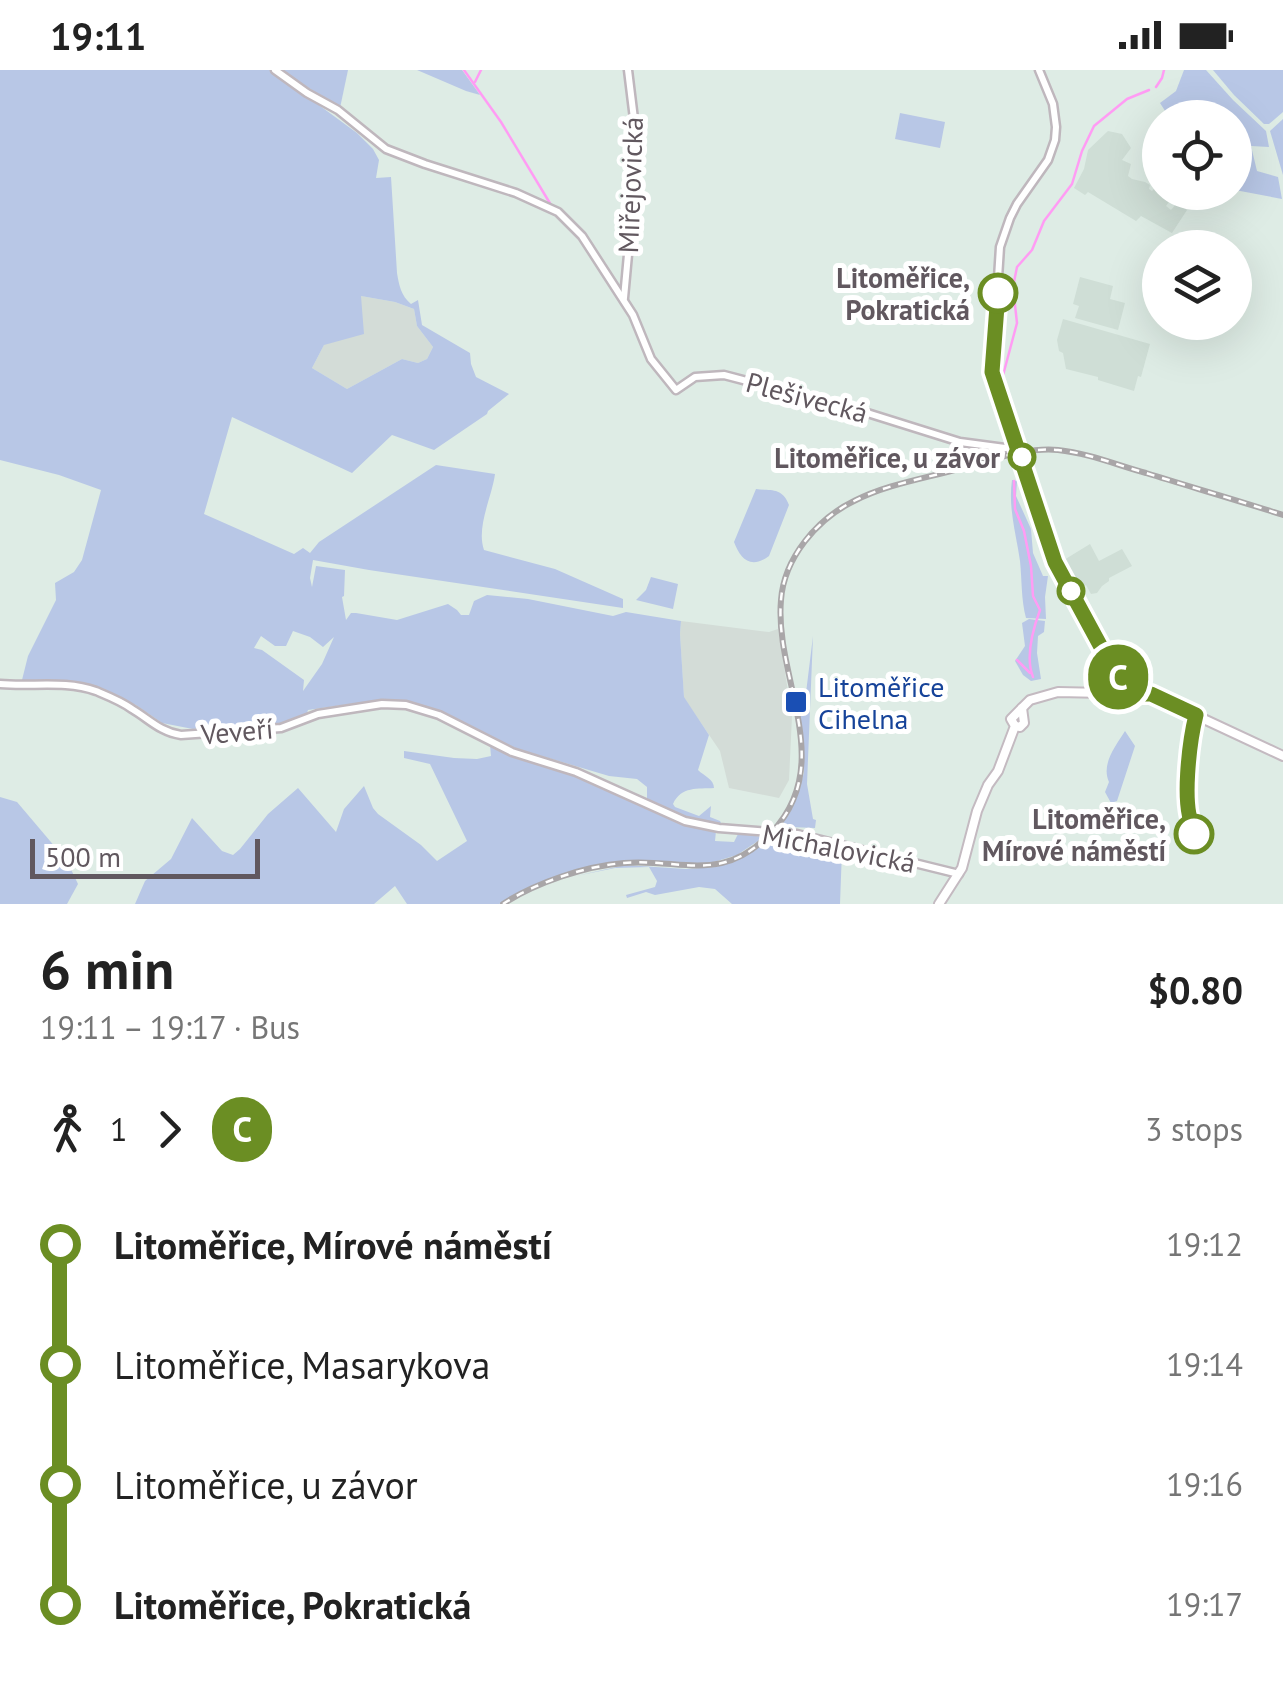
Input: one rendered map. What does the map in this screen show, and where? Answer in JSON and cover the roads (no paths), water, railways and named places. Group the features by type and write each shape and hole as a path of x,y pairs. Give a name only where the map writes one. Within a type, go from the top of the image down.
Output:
{"main road":[{"path":"939,904 959,874 977,811 998,771 1014,726 1011,720 1025,703 1058,692 1122,688 1151,694 1283,756"}],"street":[{"path":"275,70 338,110 386,149 516,193 558,212 582,236 623,299"},
{"name":"Miřejovická","path":"623,299 635,127 628,70"},
{"path":"1039,70 1052,104 1055,140 1048,160 1017,204 1004,232 992,372 1055,562 1122,688"},
{"name":"Plešivecká","path":"623,299 651,360 676,390 696,377 713,374 805,395 960,442 1017,446"},
{"name":"Veveří","path":"0,684 82,687 129,706 155,726 175,734 281,728 318,714 382,704 406,705 439,715 512,752 576,772 686,822 718,828"},
{"name":"Michalovická","path":"718,828 797,834 959,874"}],"waterway":[{"path":"464,70 551,205"},
{"path":"475,82 481,70"},
{"path":"1156,87 1164,70"},
{"path":"1022,439 1002,379 1017,323 1013,287 1017,267 1032,250 1044,221 1072,184 1094,126 1127,99 1149,90"},
{"path":"1014,481 1015,509 1024,531 1033,596 1040,610 1030,652 1033,677"},
{"path":"1017,660 1030,673"}],"railway":[{"path":"503,904 545,883 609,865 718,864 754,848 772,832 791,805 800,778 802,749 781,630 783,584 796,555 815,529 854,501 907,482 1010,455 1046,450 1091,456 1283,515"}],"place":[{"name":"Litoměřice, Pokratická","path":"998,293"},
{"name":"Litoměřice, u závor","path":"1022,457"},
{"name":"Litoměřice Cihelna","path":"796,702"},
{"name":"Litoměřice, Mírové náměstí","path":"1194,834"}]}
